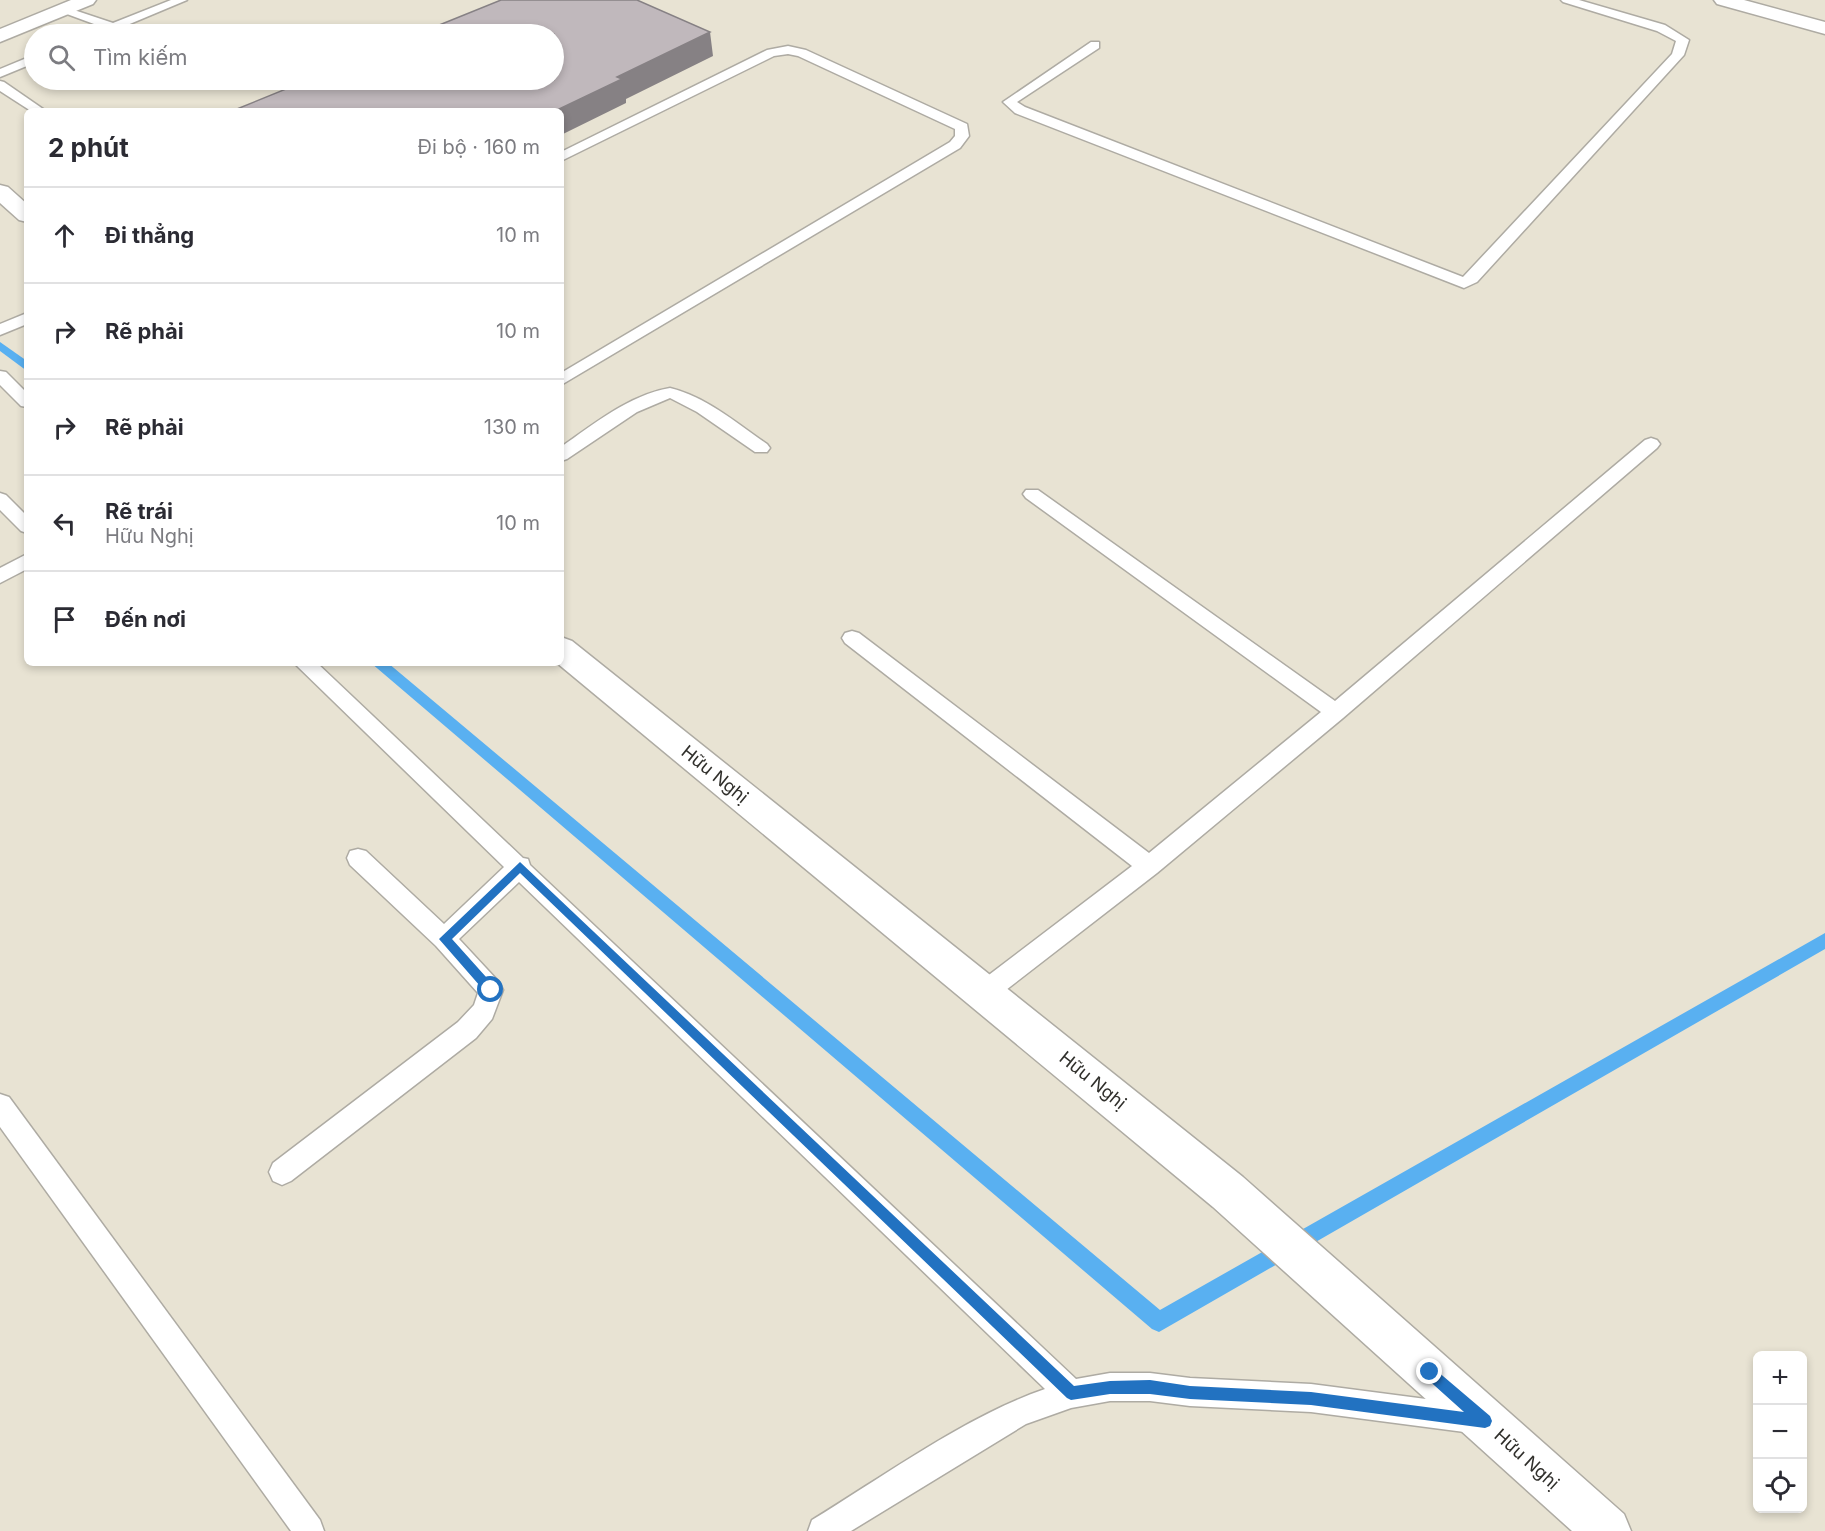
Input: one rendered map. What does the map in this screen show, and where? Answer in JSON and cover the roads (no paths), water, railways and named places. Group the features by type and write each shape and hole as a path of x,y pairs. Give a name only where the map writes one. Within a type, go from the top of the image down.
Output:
{"street":[{"path":"21,8 41,0"},
{"path":"29,24 87,0"},
{"path":"1723,0 1825,28"},
{"path":"0,36 24,26"},
{"path":"0,192 24,212"},
{"name":"Hữu Nghị","path":"564,651 1228,1192 1607,1531"}],"lane":[{"path":"120,24 181,0"},
{"path":"1095,45 1009,102 1020,110 1464,283 1472,279 1678,55 1683,40 1661,28 1567,0"},
{"path":"62,10 103,24"},
{"path":"564,156 771,52 788,50 802,53 962,127 962,136 955,145 564,378"},
{"path":"0,74 24,63"},
{"path":"0,85 35,108"},
{"path":"0,330 24,319"},
{"path":"0,376 24,399"},
{"path":"564,453 646,399 669,393 697,405 761,448"},
{"path":"985,992 1149,866 1336,712 1651,444"},
{"path":"1032,494 1336,712"},
{"path":"0,499 24,524"},
{"path":"0,576 24,563"},
{"path":"852,638 1149,866"},
{"path":"307,666 520,866 1071,1394"},
{"path":"282,1172 466,1030 484,1011 491,990 444,939 358,858"},
{"path":"444,939 520,866"},
{"path":"0,1106 309,1531"},
{"path":"823,1531 961,1444 1019,1412 1071,1394 1110,1387 1150,1387 1190,1392 1311,1398 1485,1421"}],"waterway":[{"path":"0,345 24,365"},
{"path":"382,666 1159,1322 1825,940"}]}
